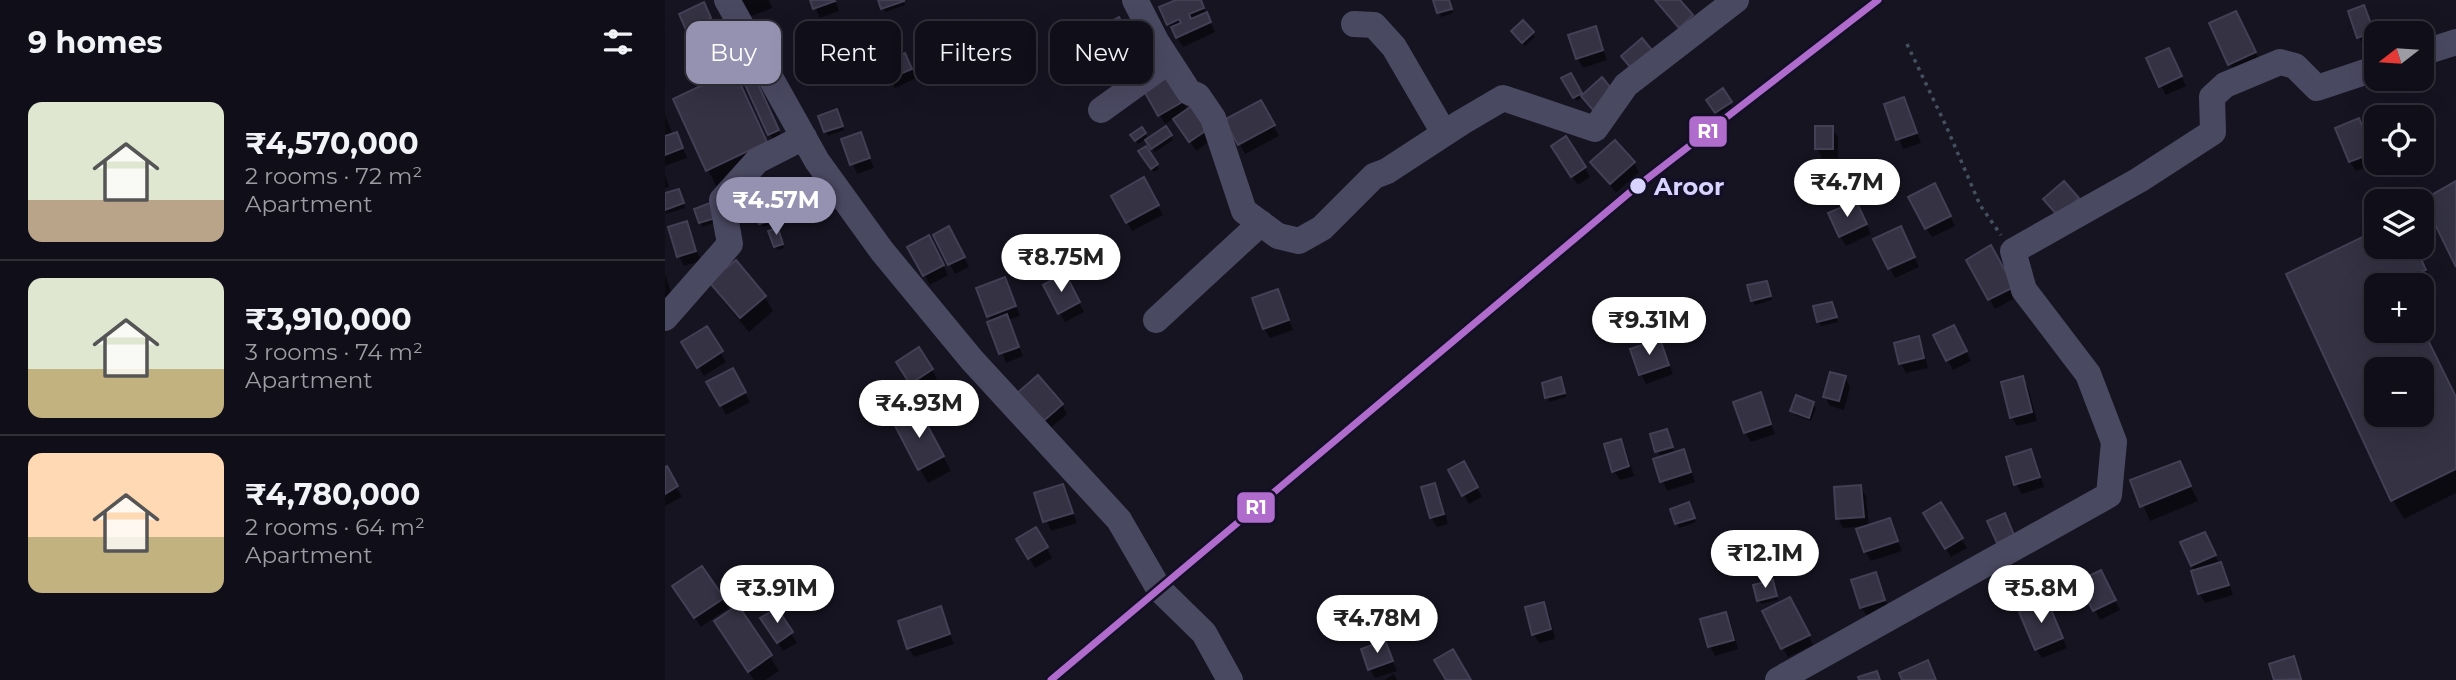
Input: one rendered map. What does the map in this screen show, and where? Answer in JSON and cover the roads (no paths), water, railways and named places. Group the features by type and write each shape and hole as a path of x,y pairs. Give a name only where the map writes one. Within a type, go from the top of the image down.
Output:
{"street":[{"path":"727,0 817,160 882,251 972,360 1119,520 1159,589 1204,633 1230,680"},
{"path":"1135,0 1189,92 1198,96 1213,118 1244,211 1278,236 1299,241 1322,228 1374,176 1387,171 1503,98 1595,129 1626,85 1736,0"},
{"path":"1354,24 1374,25 1394,47 1444,133"},
{"path":"2434,49 2456,42"},
{"path":"1101,110 1169,61"},
{"path":"1778,680 2109,495 2113,442 2088,374 2024,290 2013,251 2139,180 2213,132 2212,97 2225,85 2280,62 2295,66 2317,88 2364,72"},
{"path":"665,318 730,244 722,200 757,160 804,137"},
{"path":"1156,320 1261,223"}],"place":[{"name":"Aroor","path":"1638,186"}]}
